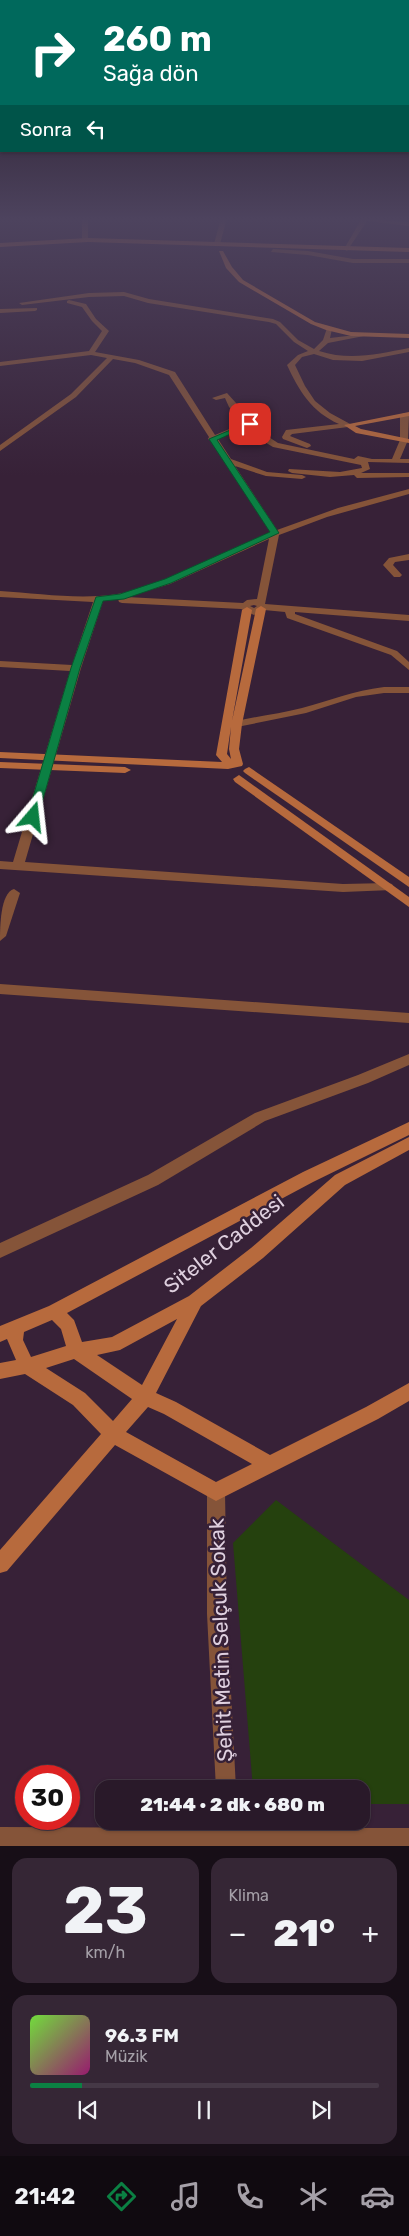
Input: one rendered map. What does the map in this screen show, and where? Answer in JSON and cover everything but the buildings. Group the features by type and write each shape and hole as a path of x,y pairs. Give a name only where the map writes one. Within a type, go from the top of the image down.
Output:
{"street":[{"path":"0,312 28,310 53,304"},
{"path":"84,304 94,320 106,331 91,353"},
{"path":"168,304 271,320 296,341 314,352 334,358 362,359 409,350"},
{"path":"280,304 314,323 330,329 362,335 409,336"},
{"path":"330,329 326,341 314,352 300,356 291,365 298,381 314,404 326,416 359,432 406,440"},
{"path":"326,341 362,335"},
{"path":"395,336 409,343"},
{"path":"0,364 91,353 137,361 172,374 212,439 275,533 230,767 232,779 247,776 249,771"},
{"path":"0,449 66,403 103,368 112,356"},
{"path":"216,398 225,392 232,405 261,436 276,445 364,463 366,469"},
{"path":"395,461 406,440 407,416 290,432 286,437 296,442 372,461 395,461 409,461"},
{"path":"212,439 250,424"},
{"path":"227,460 266,474 290,477 409,475"},
{"path":"292,471 324,474 361,472 366,469 387,470 409,467"},
{"path":"99,599 121,597 168,581 275,533 342,508 409,491"},
{"path":"397,575 388,565 392,560 409,557"},
{"path":"0,594 246,608 254,612 261,607 290,608 409,618"},
{"path":"18,866 76,668 99,599"},
{"path":"230,767 221,755 246,608"},
{"path":"290,608 290,616 394,653 409,667"},
{"path":"0,664 76,668"},
{"path":"237,724 302,711 354,694 384,690 409,690"},
{"path":"0,755 49,763"},
{"path":"0,764 245,766 249,771 409,883"},
{"path":"239,779 409,903"},
{"path":"0,865 343,888 388,888"},
{"path":"0,936 14,893"},
{"path":"0,989 409,1018"},
{"path":"0,1251 153,1180 260,1117 363,1080 409,1059"},
{"name":"Siteler Caddesi","path":"0,1334 16,1329 55,1311 308,1177 409,1128"},
{"name":"Siteler Caddesi","path":"0,1370 27,1366 76,1351 114,1344 195,1301 256,1253 340,1180 409,1144"},
{"path":"4,1555 114,1435 144,1397 195,1301"},
{"path":"55,1311 68,1325 76,1351 144,1397 170,1408 268,1464"},
{"path":"16,1329 15,1340 27,1366 79,1399 114,1435 216,1492 372,1413 409,1391"},
{"name":"Şehit Metin Selçuk Sokak","path":"216,1492 217,1614 226,1780"},
{"path":"0,1838 228,1835 398,1841"}],"green space":[{"path":"276,1500 409,1600 409,1804 370,1804 370,1780 252,1780 233,1543"}],"route":[{"path":"33,817 76,668 99,599 121,597 168,581 275,533 212,439 250,424"}]}
